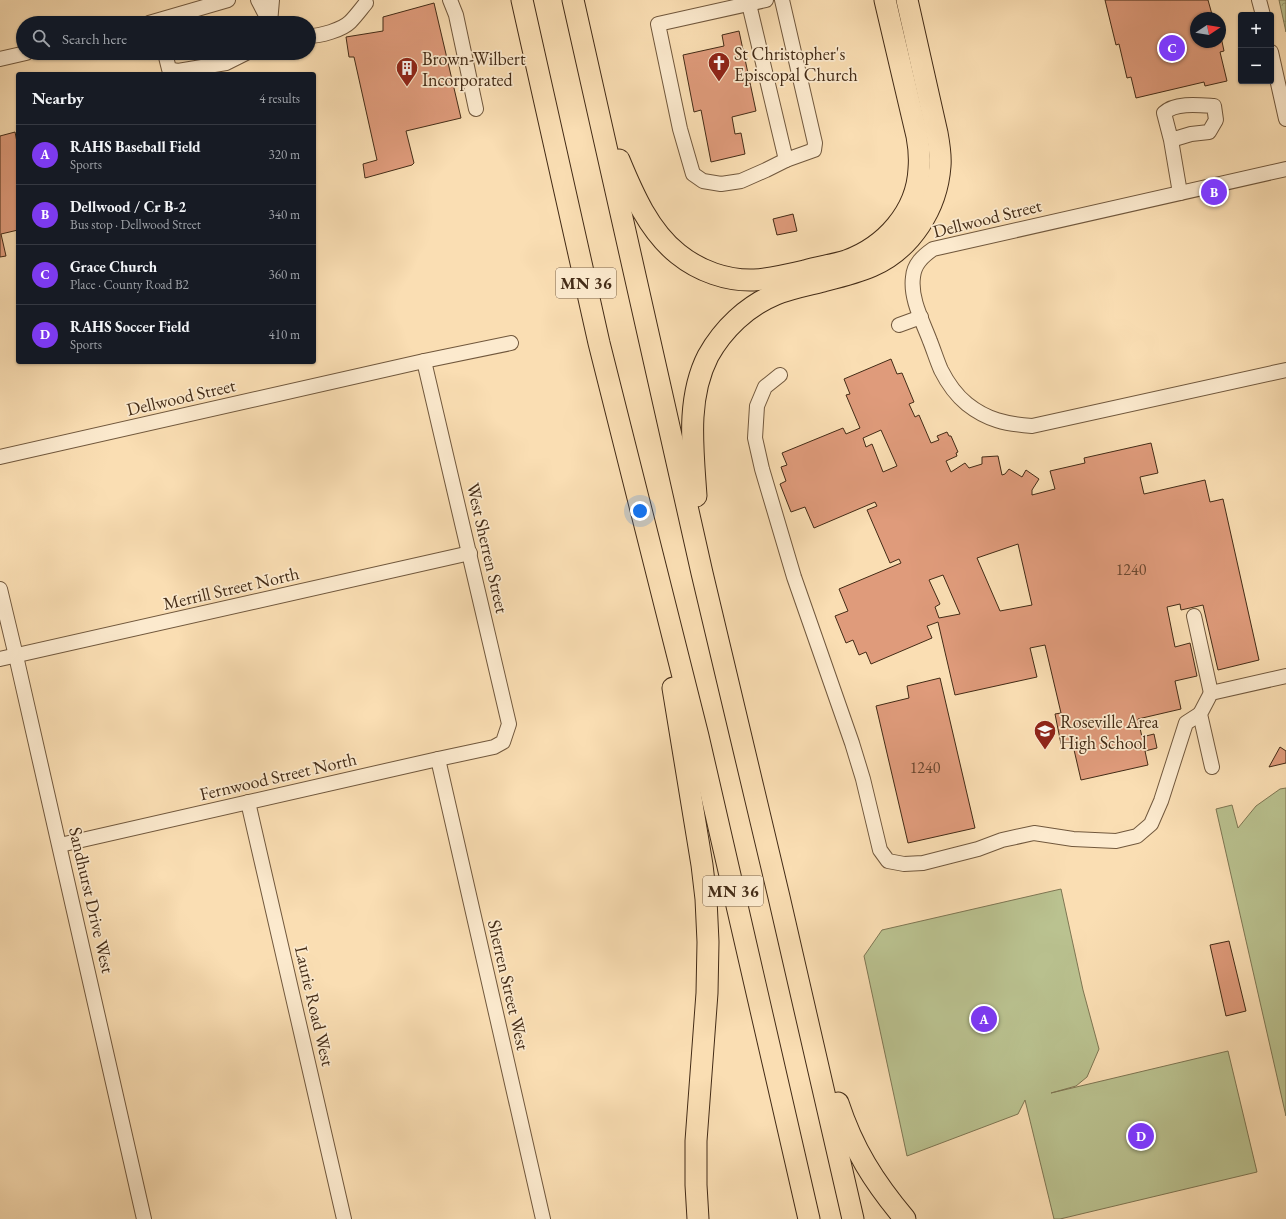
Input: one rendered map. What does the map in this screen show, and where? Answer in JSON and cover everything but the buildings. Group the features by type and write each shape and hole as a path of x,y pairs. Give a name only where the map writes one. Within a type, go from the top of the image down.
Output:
{"highway":[{"name":"MN 36","path":"522,0 599,343 698,736 809,1219"},
{"name":"MN 36","path":"573,0 702,572 853,1219"},
{"path":"592,84 611,142 633,192 653,227 664,242 678,255 699,268 716,275 735,279 754,280 777,277 846,261 867,251 883,240 902,219 916,189 919,171 920,152 917,136 885,0"},
{"path":"702,572 696,508 693,449 694,413 696,393 701,374 708,357 718,340 744,313 759,302 776,294 849,275 880,262 899,249 912,235 923,220 932,203 940,166 940,147 907,0"},
{"path":"654,565 702,865 706,899 708,942 707,993 696,1141 698,1219"},
{"path":"802,996 848,1132 866,1167 905,1219"}],"street":[{"path":"174,16 228,0"},
{"path":"258,0 266,16"},
{"path":"271,16 272,0"},
{"path":"450,0 456,15 476,109"},
{"path":"766,0 658,24 680,129 693,174 703,181 721,184 741,181 786,160 814,150 816,143 782,0"},
{"path":"1260,0 1262,12"},
{"path":"316,36 334,31 349,23 366,3"},
{"path":"749,4 786,160"},
{"path":"1,55 16,54"},
{"path":"166,60 168,69 178,72 226,64 233,60"},
{"path":"1274,65 1286,119"},
{"path":"1171,140 1180,192"},
{"name":"Dellwood Street","path":"1286,168 933,249 925,254 915,268 912,287 914,298 941,370 952,388 966,403 986,417 1011,425 1032,426 1286,370"},
{"path":"900,325 921,317"},
{"name":"Dellwood Street","path":"0,457 424,361 511,343"},
{"name":"West Sherren Street","path":"424,361 509,724 503,742"},
{"path":"780,375 765,387 758,406 755,438 762,469 794,577 852,743 863,779 880,850 888,861 904,864 923,863 978,849 1002,840 1034,833 1073,839 1116,841 1137,836 1151,824 1161,802 1186,723 1200,714 1211,693 1194,616"},
{"name":"Merrill Street North","path":"0,659 470,553"},
{"name":"Sandhurst Drive West","path":"0,589 60,845 144,1219"},
{"path":"1211,693 1286,676"},
{"path":"1200,714 1212,767"},
{"name":"Fernwood Street North","path":"60,845 494,747 503,742"},
{"name":"Sherren Street West","path":"438,759 543,1219"},
{"name":"Laurie Road West","path":"248,802 344,1219"}],"green space":[{"path":"1279,0 1286,0 1286,32"},
{"path":"1286,788 1286,1116 1216,809 1232,805 1238,828 1256,806 1280,789"},
{"path":"1061,889 1083,990 1099,1049 1087,1077 1076,1086 1051,1093 1228,1051 1257,1172 1060,1219 1054,1219 1025,1100 1018,1114 907,1156 864,956 882,930"}],"place":[{"name":"Grace Church","path":"1172,48"},
{"name":"St Christopher's Episcopal Church","path":"719,82"},
{"name":"Brown-Wilbert Incorporated","path":"407,88"},
{"name":"Dellwood / Cr B-2","path":"1214,192"},
{"name":"Roseville Area High School","path":"1045,750"},
{"name":"RAHS Baseball Field","path":"984,1019"},
{"name":"RAHS Soccer Field","path":"1141,1136"}]}
